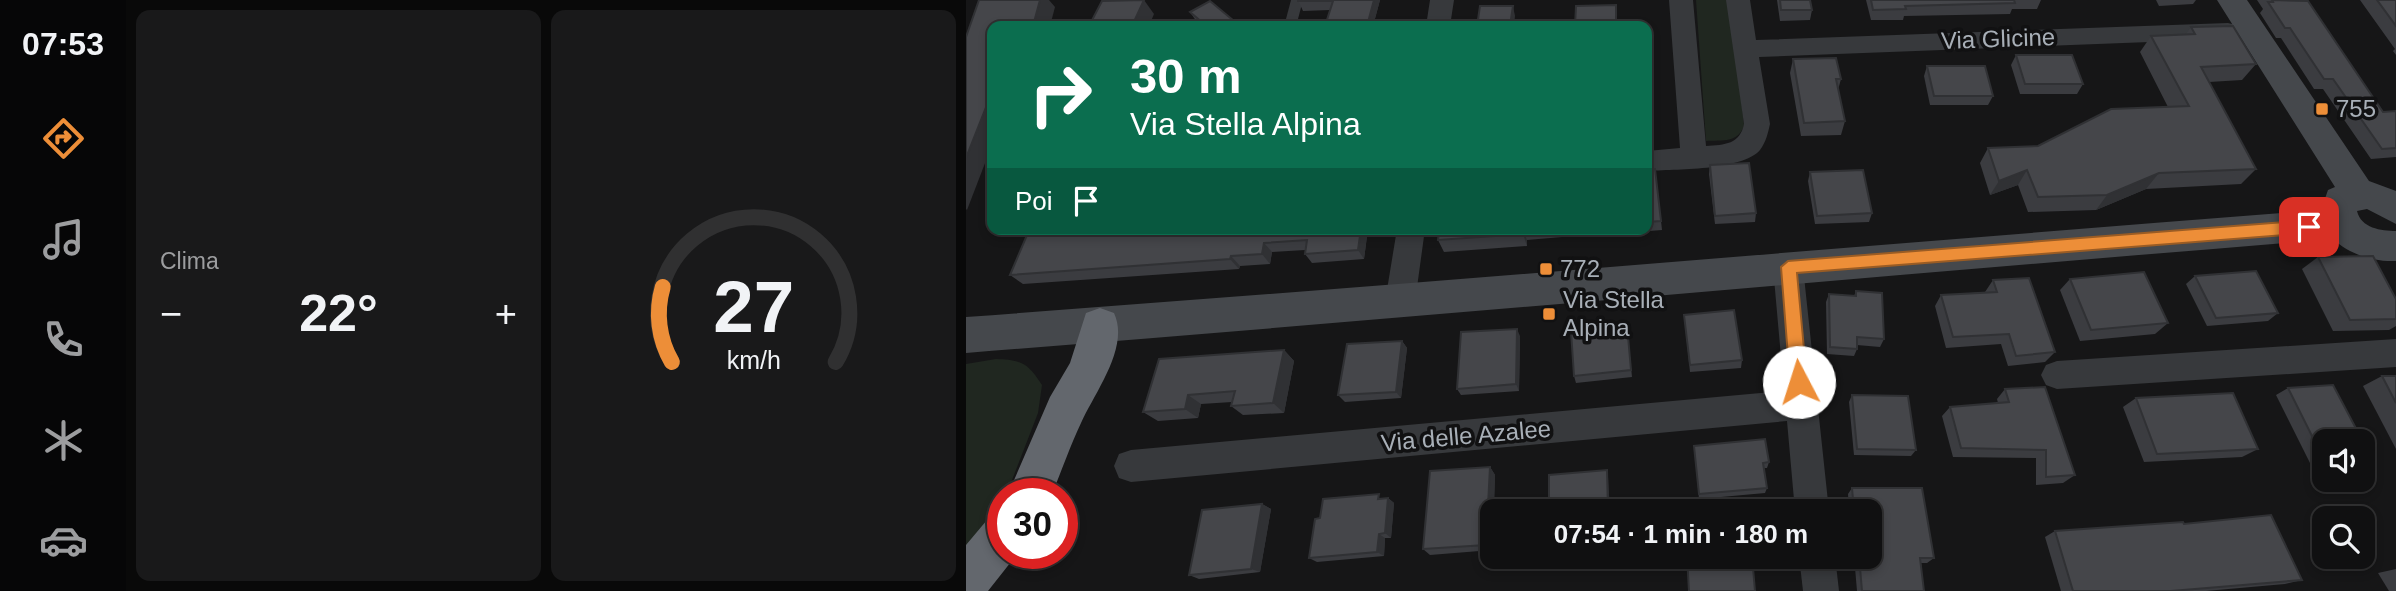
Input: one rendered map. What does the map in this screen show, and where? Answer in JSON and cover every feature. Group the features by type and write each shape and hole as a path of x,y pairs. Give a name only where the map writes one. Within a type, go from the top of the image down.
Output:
{"highway":[{"path":"1037,478 1065,411 1089,369 1100,325"},
{"path":"966,581 987,555"}],"street":[{"path":"1439,21 1442,0"},
{"path":"1681,0 1694,157"},
{"path":"1652,161 1735,153 1745,149 1754,139 1757,124 1738,0"},
{"path":"2232,0 2253,30 2350,208 2361,239 2394,250"},
{"name":"Via Glicine","path":"1744,49 2253,30"},
{"path":"966,335 1400,302 1788,267 2350,208 2373,196 2396,209"},
{"path":"1400,302 1410,235"},
{"path":"1788,267 1811,499"},
{"path":"2057,375 2396,353"},
{"name":"Via delle Azalee","path":"1131,466 1801,405"},
{"path":"1818,569 1821,591"}],"lane":[{"path":"1292,19 1297,0"}],"shaded area":[{"path":"1696,0 1730,0 1744,125 1734,138 1706,141"},
{"path":"996,359 1012,360 1028,367 1042,385 1038,413 1013,478 987,478 987,521 966,548 966,364"}],"building":[{"path":"979,0 1040,0 1034,21 987,21 987,105 966,158 966,37"},
{"path":"1144,0 1134,21 1092,21 1102,1"},
{"path":"1374,0 1368,21 1327,21 1333,1 1298,1"},
{"path":"1780,0 1810,0 1812,10 1781,10"},
{"path":"1871,0 2014,0 2015,3 1905,6 1906,9 1873,10"},
{"path":"2272,0 2308,1 2383,112 2396,111 2396,148 2382,149 2333,79 2324,79 2290,28 2285,28 2268,2 2273,2"},
{"path":"2377,0 2396,0 2396,26"},
{"path":"1210,1 1234,21 1201,21 1190,12"},
{"path":"1616,5 1616,21 1575,21 1576,6"},
{"path":"1480,6 1513,6 1511,21 1478,21"},
{"path":"2233,26 2256,64 2201,67 2256,169 2159,173 2107,195 2038,197 2027,170 1999,181 1988,148 2038,146 2111,109 2189,106 2151,36 2195,34 2191,27"},
{"path":"2016,55 2072,55 2083,84 2025,84"},
{"path":"1836,58 1841,79 1836,79 1845,121 1804,123 1793,59"},
{"path":"1927,66 1985,66 1993,96 1934,96"},
{"path":"1749,163 1756,213 1715,216 1710,165"},
{"path":"1652,169 1655,169 1661,221 1652,222"},
{"path":"1863,170 1872,213 1817,216 1810,172"},
{"path":"1027,235 1360,235 1358,250 1305,254 1307,240 1264,243 1262,254 1231,256 1230,259 1010,275"},
{"path":"1438,235 1509,235 1438,240"},
{"path":"2373,256 2396,299 2396,319 2350,320 2318,257"},
{"path":"2256,271 2278,313 2216,318 2195,276"},
{"path":"2144,272 2168,323 2091,330 2070,279"},
{"path":"2029,278 2055,352 2016,356 2009,334 1953,337 1941,295 1997,292 1993,280"},
{"path":"1856,291 1882,293 1884,339 1857,337 1857,349 1830,347 1829,294 1856,296"},
{"path":"1734,310 1742,360 1690,365 1684,315"},
{"path":"1627,325 1631,370 1574,376 1571,331"},
{"path":"1517,329 1516,384 1457,389 1461,332"},
{"path":"1402,341 1396,392 1338,395 1347,344"},
{"path":"1284,350 1273,403 1231,406 1235,391 1188,395 1185,409 1143,412 1159,359"},
{"path":"2382,376 2396,376 2396,403"},
{"path":"2333,385 2356,429 2312,429 2312,436 2288,388"},
{"path":"2045,387 2075,475 2046,477 2046,450 1961,448 1950,407 2009,402 2005,389"},
{"path":"2233,393 2258,449 2157,454 2136,398"},
{"path":"1852,395 1908,396 1916,450 1857,449"},
{"path":"1765,439 1769,462 1763,463 1767,488 1699,494 1694,446"},
{"path":"1490,467 1488,499 1480,499 1480,545 1423,549 1430,471"},
{"path":"1607,470 1608,499 1549,499 1549,475"},
{"path":"1852,488 1922,488 1934,558 1920,558 1924,591 1862,591 1860,569 1882,569 1882,499 1853,499"},
{"path":"1379,494 1378,499 1388,498 1385,533 1379,534 1377,552 1309,558 1315,519 1320,518 1323,499"},
{"path":"1262,504 1251,569 1189,575 1202,510"},
{"path":"2271,515 2302,580 2171,591 2073,591 2055,531 2184,524"},
{"path":"1688,569 1753,569 1755,591 1689,591"}],"place":[{"name":"755","path":"2322,109"},
{"name":"772","path":"1546,269"},
{"name":"Via Stella Alpina","path":"1549,314"}],"route":[{"path":"1799,382 1788,267 2309,227"}]}
